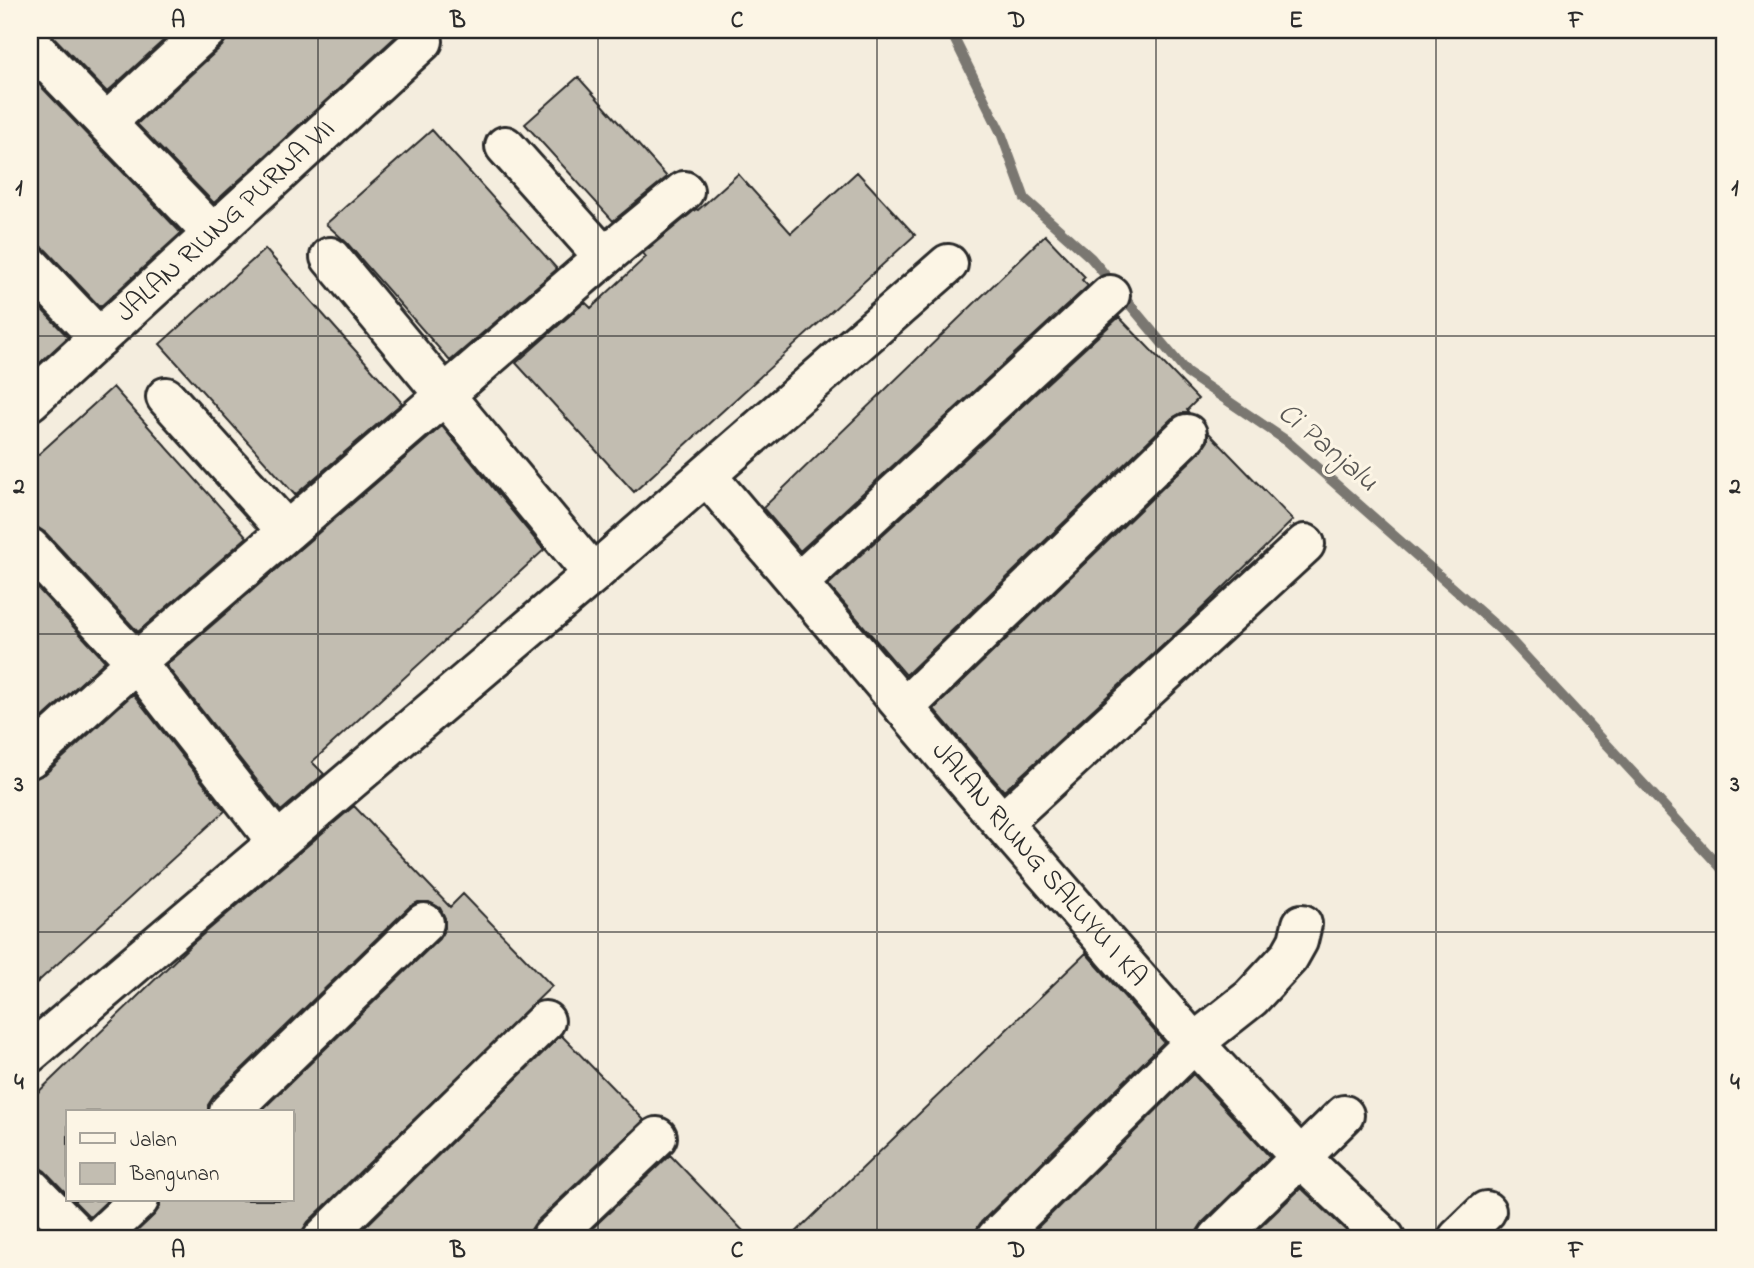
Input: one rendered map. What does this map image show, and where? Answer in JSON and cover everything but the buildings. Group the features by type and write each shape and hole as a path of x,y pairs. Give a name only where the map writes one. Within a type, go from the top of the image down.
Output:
{"street":[{"path":"106,123 207,30"},
{"name":"JALAN RIUNG PURNA VII","path":"30,401 423,41"},
{"path":"30,44 213,234"},
{"path":"505,146 604,257"},
{"path":"30,758 287,531 684,191"},
{"path":"330,257 593,574"},
{"path":"30,1053 593,574 948,264"},
{"path":"30,265 99,338"},
{"path":"797,583 1110,295"},
{"path":"166,397 287,531"},
{"path":"904,708 1187,434"},
{"name":"JALAN RIUNG SALUYU I KA","path":"707,476 1002,823 1194,1043 1301,1158 1385,1238"},
{"path":"1002,823 1305,544"},
{"path":"30,548 136,662 276,842"},
{"path":"231,1110 424,923"},
{"path":"996,1238 1194,1043 1251,998 1289,957 1298,941 1302,924"},
{"path":"323,1238 545,1021"},
{"path":"1218,1238 1344,1115"},
{"path":"551,1238 657,1137"},
{"path":"30,1187 80,1238"},
{"path":"99,1238 137,1202"},
{"path":"1458,1238 1486,1211"}],"waterway":[{"name":"Ci Panjalu","path":"950,30 1001,133 1025,199 1091,258 1187,373 1287,441 1503,632 1724,871"}]}
